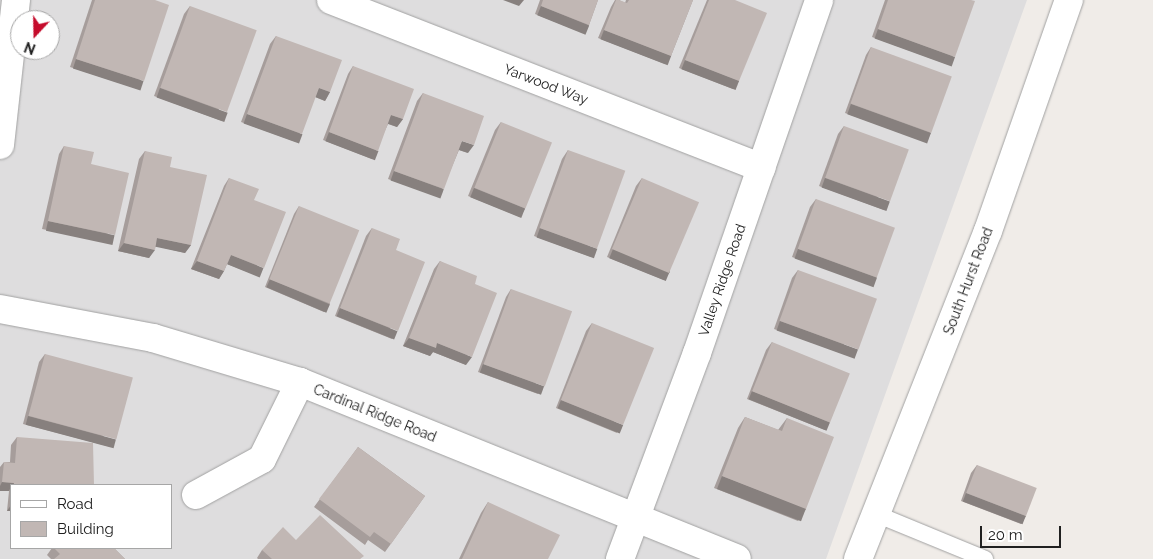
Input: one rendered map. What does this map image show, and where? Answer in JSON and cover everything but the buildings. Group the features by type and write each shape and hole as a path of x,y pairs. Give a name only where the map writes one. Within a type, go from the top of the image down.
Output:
{"street":[{"path":"0,145 16,0"},
{"name":"Yarwood Way","path":"331,0 761,168"},
{"name":"Valley Ridge Road","path":"620,559 761,168 819,0"},
{"name":"South Hurst Road","path":"858,559 988,231 1069,0"},
{"name":"Cardinal Ridge Road","path":"0,309 153,338 300,382 635,520 737,559"},
{"path":"196,495 262,459 300,382"}],"lane":[{"path":"876,514 985,559"}],"shaded area":[{"path":"0,0 1027,0 826,559 0,559"}]}
